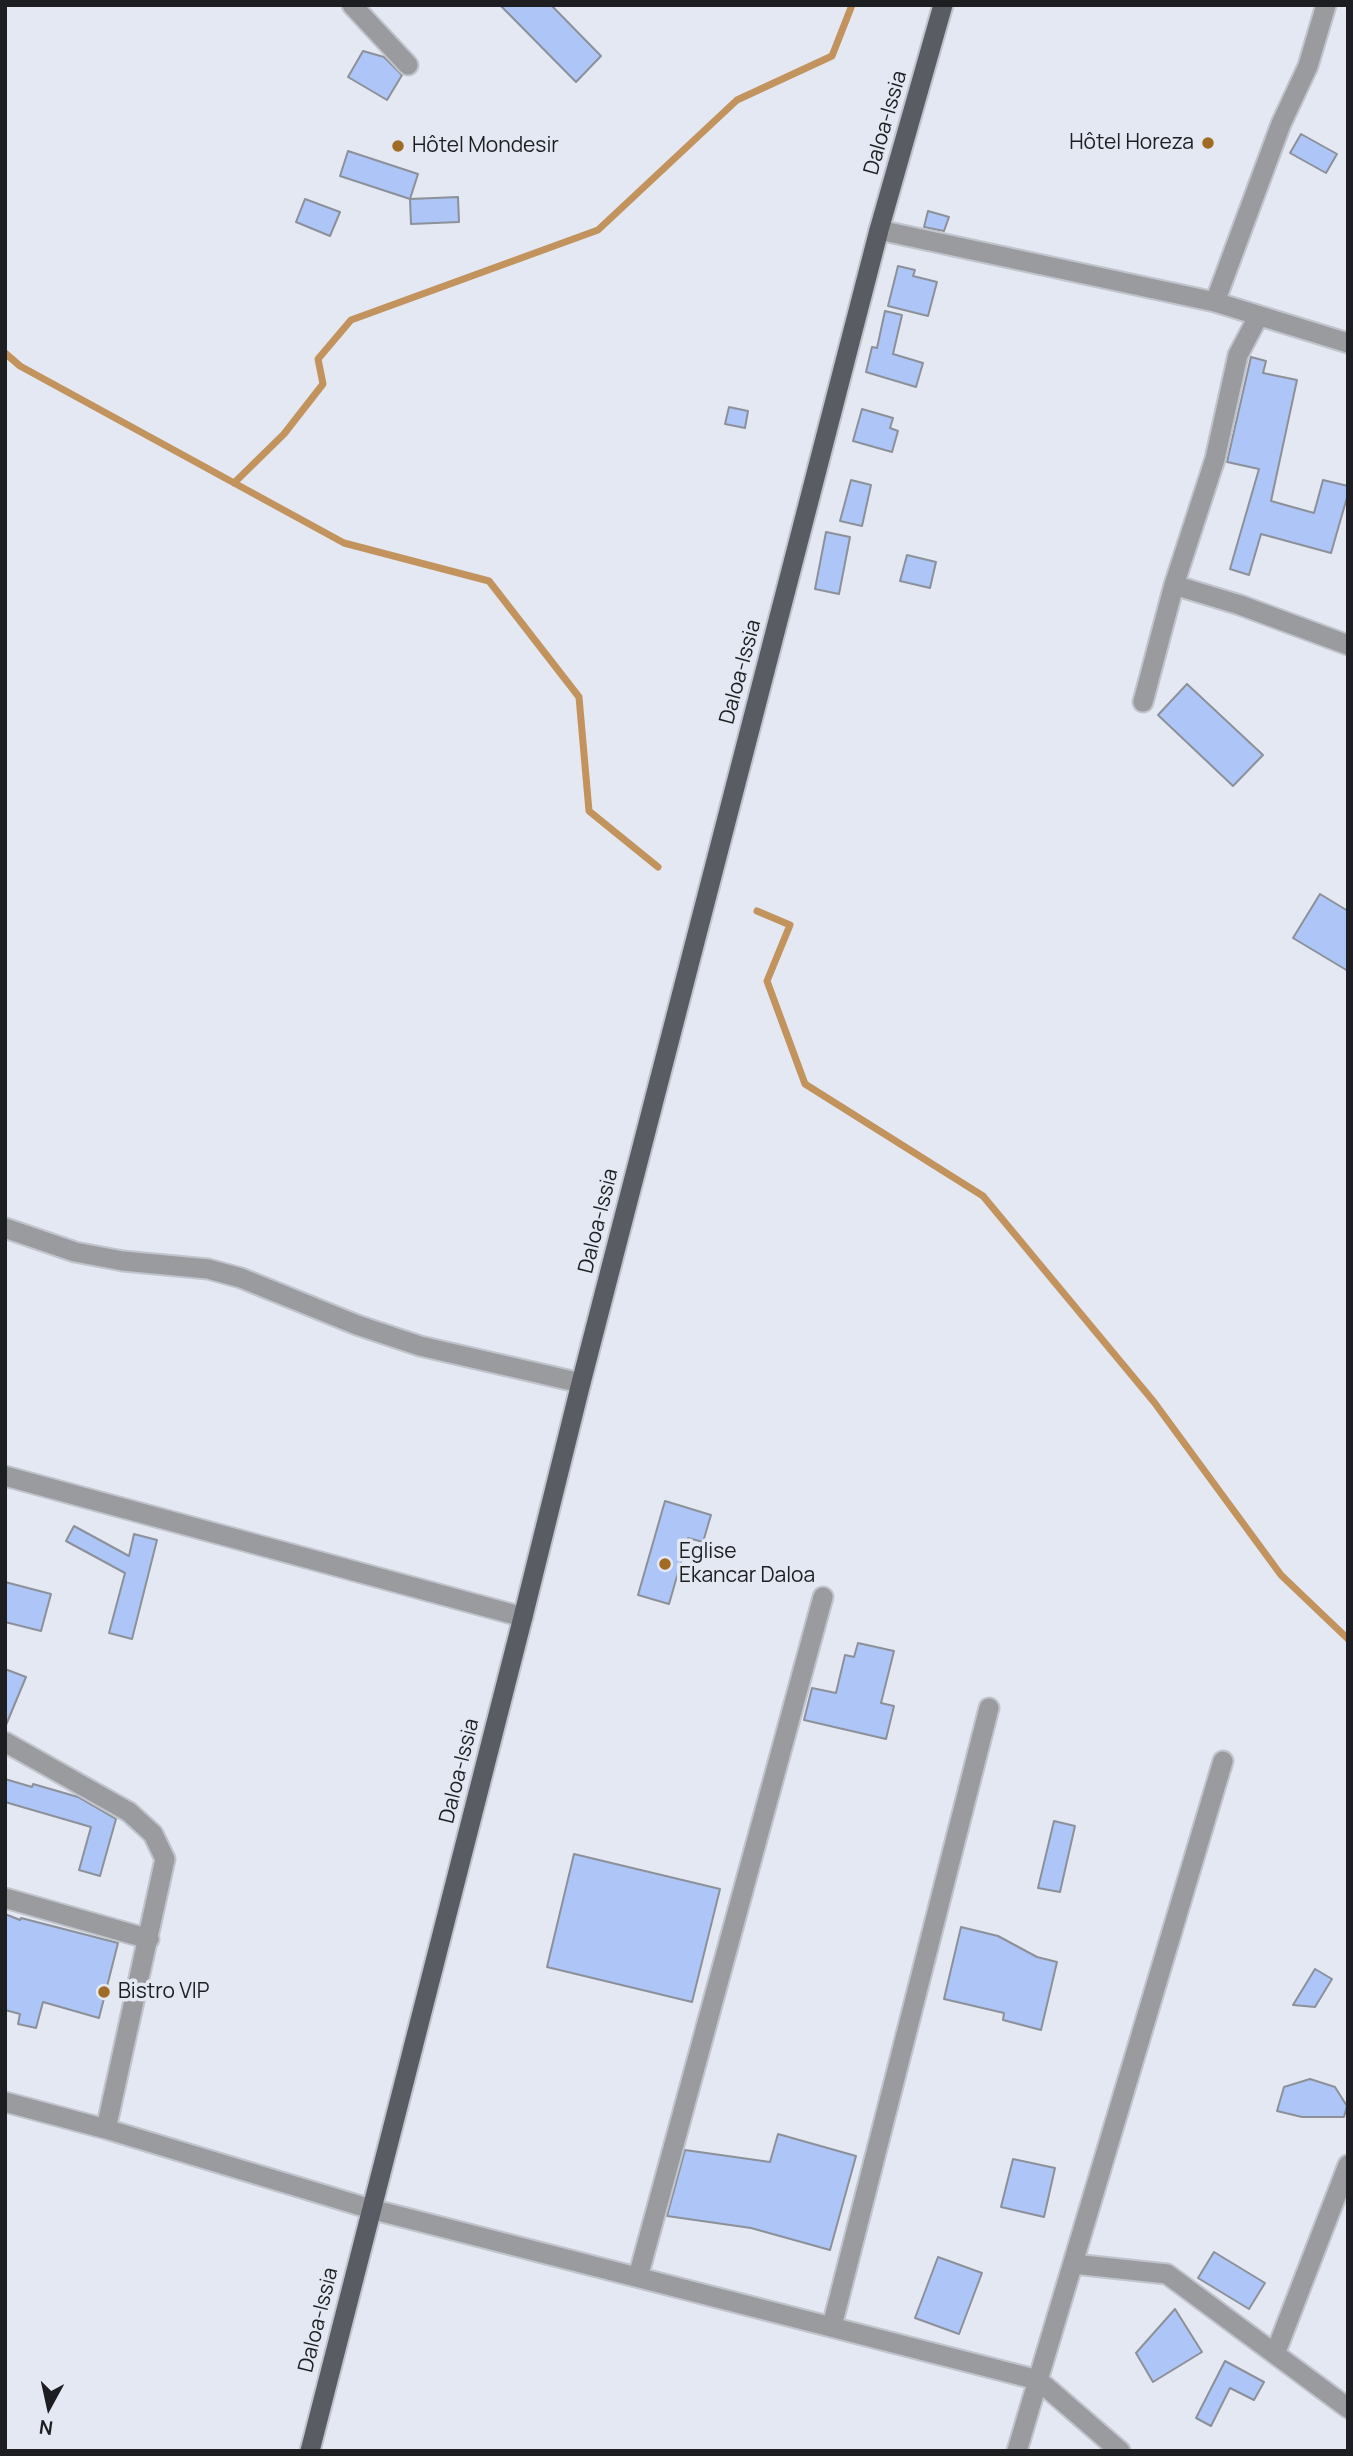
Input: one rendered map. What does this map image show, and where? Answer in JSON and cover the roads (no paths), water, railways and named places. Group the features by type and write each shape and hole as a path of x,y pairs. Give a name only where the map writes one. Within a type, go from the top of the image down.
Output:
{"main road":[{"name":"Daloa-Issia","path":"310,2451 581,1383 879,230 943,5"}],"street":[{"path":"352,5 408,65"},
{"path":"1215,302 1281,124 1308,66 1326,5"},
{"path":"879,230 1215,302 1348,343"},
{"path":"1143,702 1174,585 1215,459 1238,355 1258,317"},
{"path":"1174,585 1240,605 1348,645"},
{"path":"5,1228 75,1252 123,1261 208,1269 420,1346 581,1383"},
{"path":"5,1476 523,1617"},
{"path":"638,2277 823,1597"},
{"path":"832,2326 989,1708"},
{"path":"5,1742 129,1812 153,1834 164,1859 149,1939 106,2129"},
{"path":"1017,2451 1223,1762"},
{"path":"5,1898 149,1939"},
{"path":"5,2102 106,2129 371,2209 1038,2380 1120,2451"},
{"path":"1275,2354 1348,2165"},
{"path":"1074,2264 1167,2274 1348,2409"}],"waterway":[{"path":"234,483 284,434 323,384 318,359 351,320 598,230 737,100 832,56 852,5"},
{"path":"5,353 20,366 344,543 489,581 579,697 589,811 658,867"},
{"path":"757,911 790,925 767,981 805,1084 983,1196 1154,1402 1281,1575 1348,1639"}],"place":[{"name":"Hôtel Horeza","path":"1208,143"},
{"name":"Hôtel Mondesir","path":"398,146"},
{"name":"Eglise Ekancar Daloa","path":"665,1564"},
{"name":"Bistro VIP","path":"104,1992"}]}
